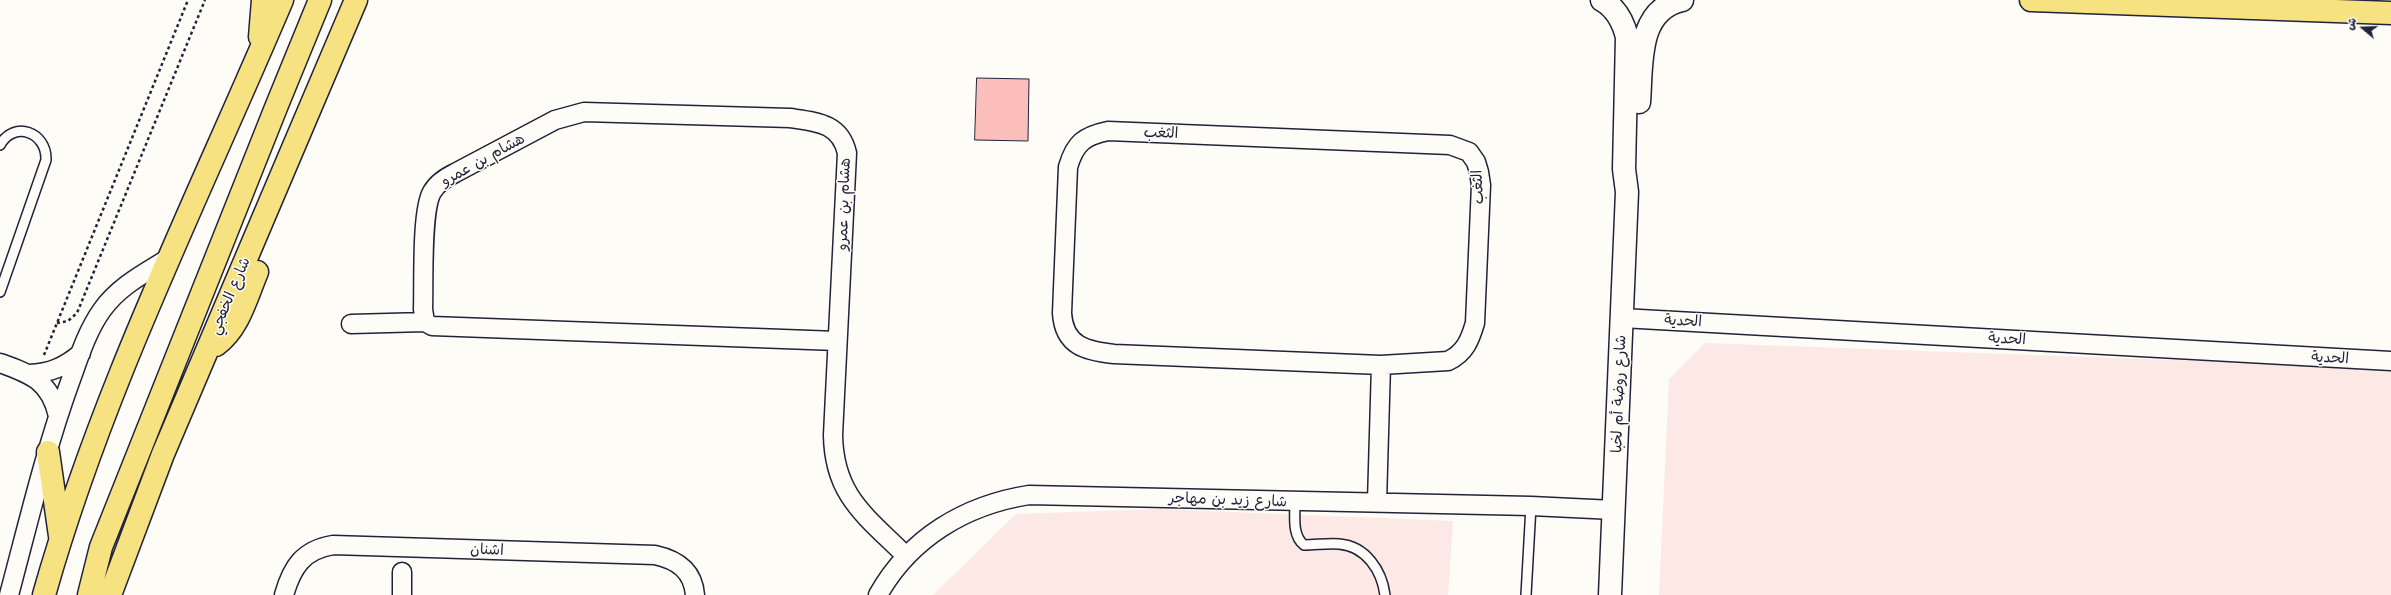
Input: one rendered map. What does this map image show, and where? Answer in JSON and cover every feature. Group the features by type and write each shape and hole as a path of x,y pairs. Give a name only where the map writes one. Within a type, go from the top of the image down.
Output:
{"main road":[{"path":"258,57 263,0"},
{"path":"44,595 60,538 109,405 169,258 282,0"},
{"path":"89,595 101,547 320,0"},
{"name":"شارع الخفجي","path":"110,595 163,454 356,0"},
{"path":"207,352 224,339 236,322 355,34 373,0"},
{"path":"2031,0 2391,13"},
{"path":"48,452 60,538"}],"street":[{"name":"شارع روضة أم لخبا","path":"1602,0 1614,9 1620,17 1626,37 1624,169 1627,192 1610,595"},
{"name":"شارع روضة أم لخبا","path":"1627,192 1634,170 1645,34 1660,10 1682,0"},
{"name":"هشام بن عمرو","path":"426,322 423,309 427,210 431,194 444,178 555,120 584,112 790,118 818,122 834,130 840,136 847,153 833,435 836,468 848,496 906,556"},
{"name":"الثغب","path":"1108,131 1450,145 1469,152 1476,162 1481,185 1475,323 1469,341 1456,357 1448,361 1381,365 1114,354 1087,350 1075,343 1067,334 1063,324 1062,313 1068,167 1072,153 1078,144 1097,133 1108,131"},
{"path":"9,595 58,416 94,322 113,297 125,286 169,258"},
{"name":"الحدية","path":"1622,318 2391,361"},
{"path":"351,324 426,322 441,327 837,341"},
{"path":"29,374 52,371 72,361 81,353"},
{"path":"0,363 29,374 38,380 51,396 58,416"},
{"path":"1377,502 1381,365"},
{"name":"شارع زيد بن مهاجر","path":"878,595 906,556 937,530 965,513 990,503 1029,495 1295,502 1377,502 1614,510"},
{"name":"اشنان","path":"284,595 291,575 303,558 313,550 333,545 655,555 672,559 685,569 694,584 695,595"},
{"path":"402,572 402,595"}],"lane":[{"path":"0,145 9,134 22,131 28,132 40,139 46,152 44,167 0,292"},
{"path":"1295,502 1295,526 1300,542 1304,545 1340,544 1362,552 1374,564 1380,574 1385,595"},
{"path":"1526,595 1531,506"}],"path":[{"path":"29,374 42,360 188,0"},
{"path":"57,323 68,321 76,314 205,0"}],"shaded area":[{"path":"1705,343 2391,368 2391,595 1659,595 1669,379"},
{"path":"1159,509 1453,521 1448,595 933,595 1016,514"}],"building":[{"path":"977,78 1029,79 1028,141 975,140"}]}
